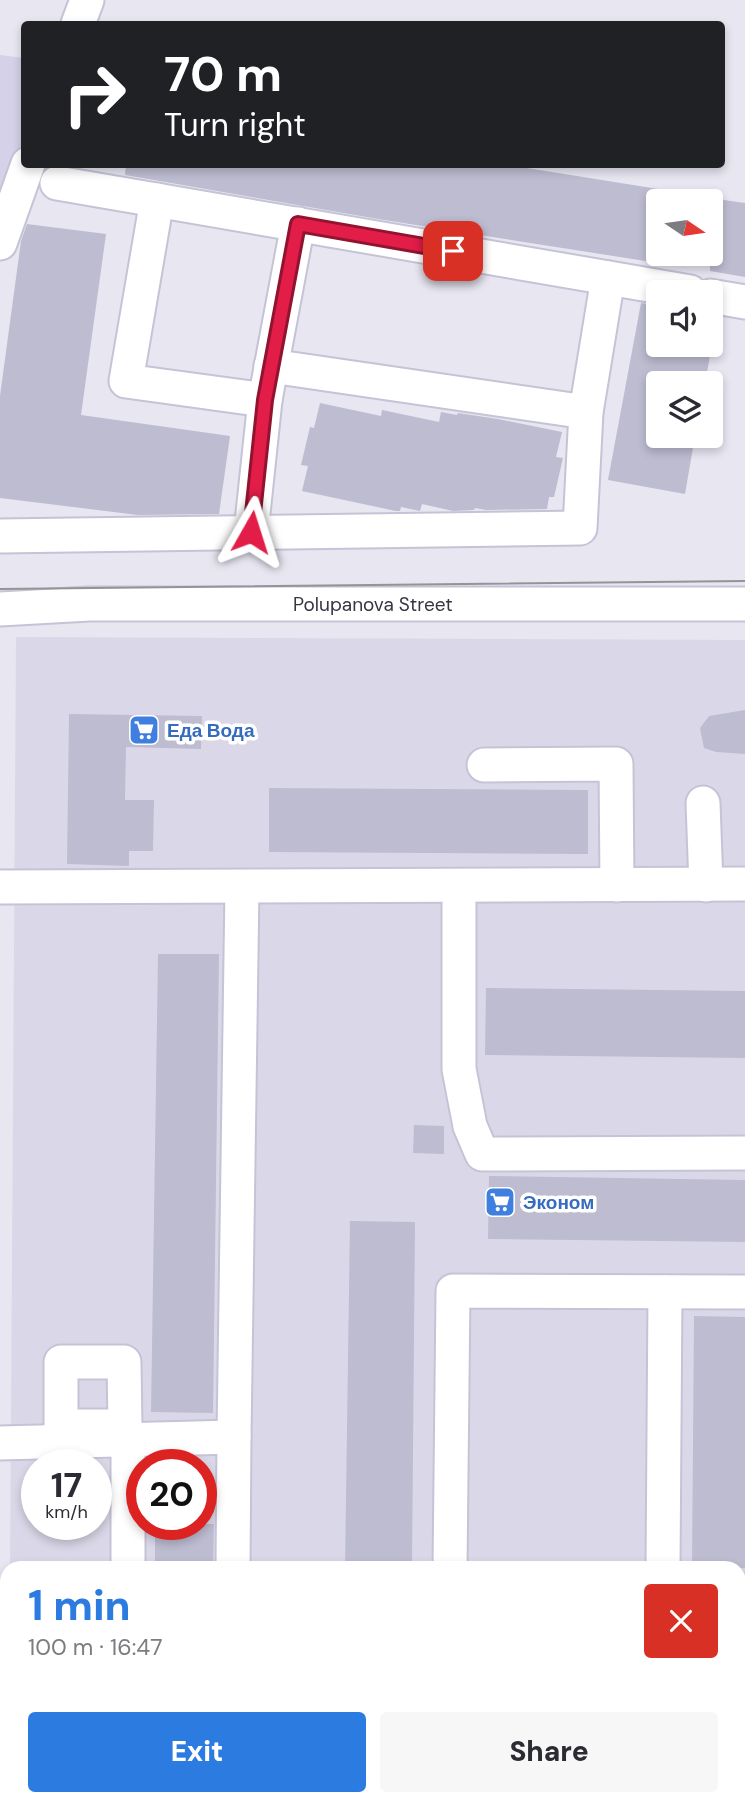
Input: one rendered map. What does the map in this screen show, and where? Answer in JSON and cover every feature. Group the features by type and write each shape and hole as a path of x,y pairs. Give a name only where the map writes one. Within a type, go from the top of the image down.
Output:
{"street":[{"path":"79,21 87,0"},
{"path":"0,243 27,168"},
{"path":"57,183 646,284"},
{"path":"157,200 127,382 265,400"},
{"path":"251,532 265,400 298,224"},
{"path":"0,536 580,528 586,412 608,278"},
{"path":"723,298 745,302"},
{"path":"271,366 586,412"},
{"name":"Polupanova Street","path":"0,608 89,604 745,604"},
{"path":"484,765 616,764 617,885"},
{"path":"703,803 706,885"},
{"path":"0,887 745,884"},
{"path":"458,886 459,1069 470,1126 482,1154 745,1153"},
{"path":"233,1561 242,887"},
{"path":"450,1561 453,1291 745,1292"},
{"path":"663,1561 665,1292"},
{"path":"0,1443 67,1434 128,1440 234,1437"},
{"path":"128,1440 128,1561"}],"shaded area":[{"path":"0,55 21,58 21,148 0,206"},
{"path":"16,637 745,640 745,1561 10,1561"}],"building":[{"path":"126,168 527,168 658,189 646,189 646,261 378,219 125,175"},
{"path":"723,200 745,203 745,277 710,271 710,266 723,266"},
{"path":"27,224 106,234 81,415 230,436 219,514 138,515 0,498 0,396 21,241"},
{"path":"641,303 646,304 646,357 710,357 707,371 646,371 646,448 693,448 685,494 608,480"},
{"path":"320,403 381,416 382,410 439,422 441,412 458,413 562,432 556,457 563,458 554,497 549,497 547,509 475,508 453,511 422,504 420,511 401,507 400,511 396,511 302,491 308,466 301,465 310,427 314,428"},
{"path":"745,710 745,754 716,752 704,748 700,728 709,716"},
{"path":"69,714 202,716 201,749 126,747 125,800 154,800 153,851 129,851 129,866 67,864"},
{"path":"269,788 588,790 588,854 269,852"},
{"path":"158,954 219,954 213,1413 151,1412"},
{"path":"486,988 745,991 745,1058 485,1055"},
{"path":"414,1125 444,1126 444,1154 413,1153"},
{"path":"489,1176 745,1180 745,1242 488,1239"},
{"path":"350,1221 415,1222 412,1561 345,1561"},
{"path":"694,1316 745,1317 745,1561 692,1561"},
{"path":"155,1540 214,1540 213,1561 155,1561"}],"tram line":[{"path":"0,589 745,581"}],"place":[{"name":"Еда Вода","path":"144,730"},
{"name":"Эконом","path":"500,1202"}],"route":[{"path":"251,532 265,400 298,224 453,251"}]}
